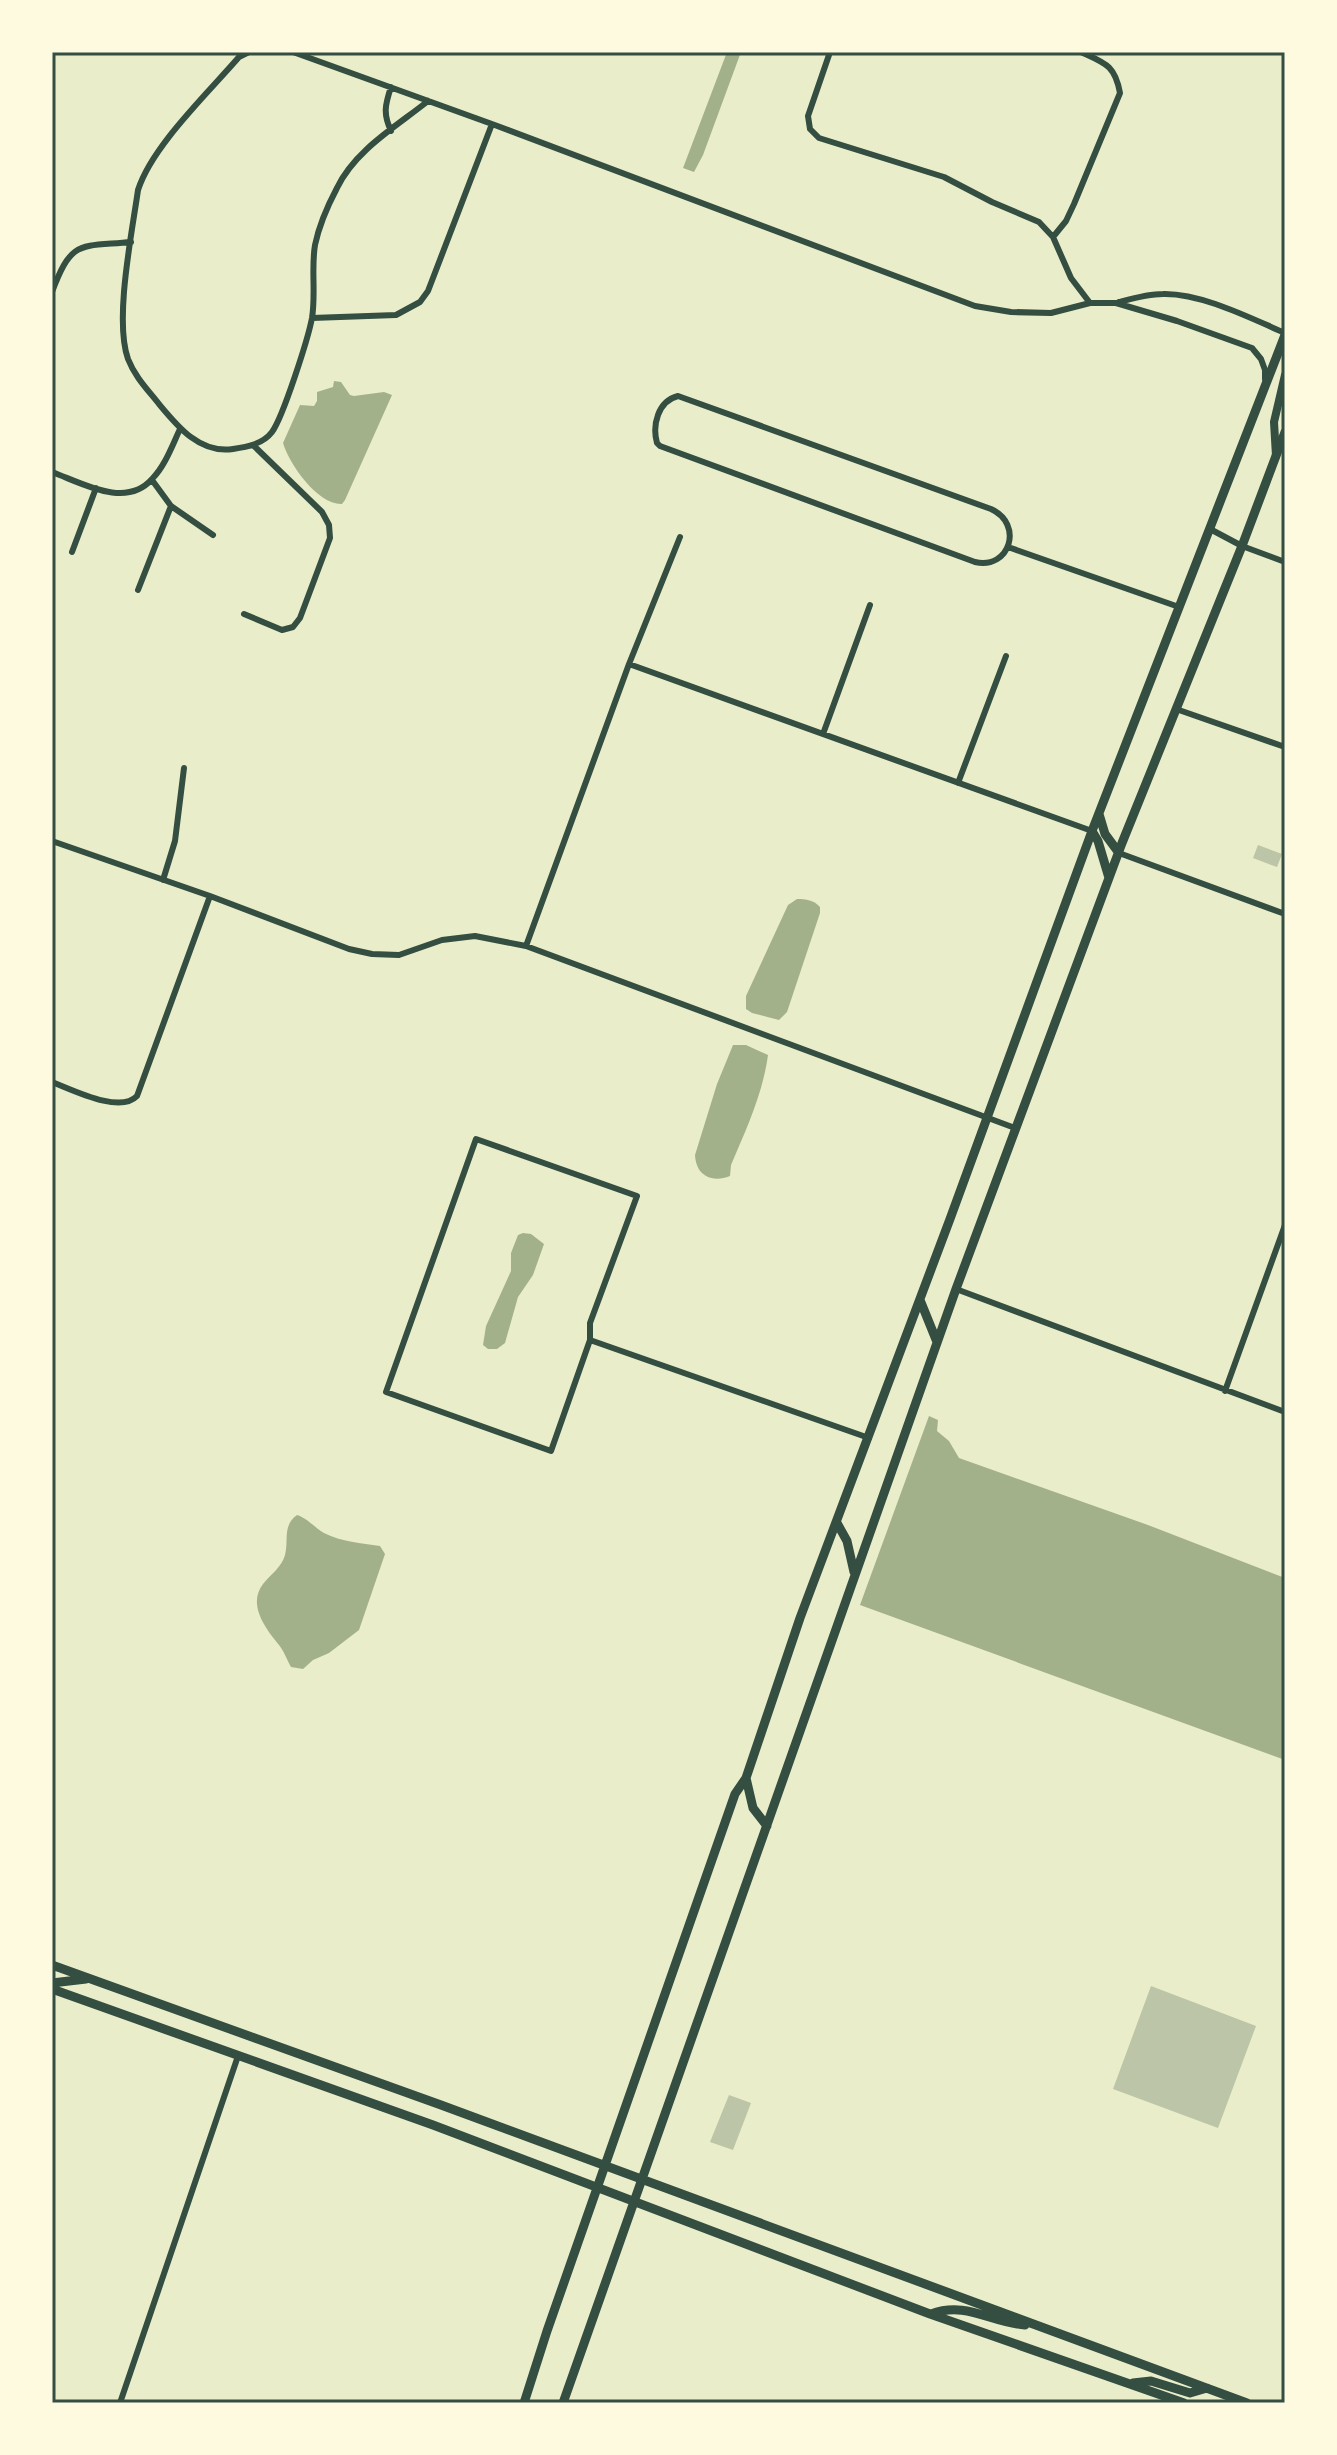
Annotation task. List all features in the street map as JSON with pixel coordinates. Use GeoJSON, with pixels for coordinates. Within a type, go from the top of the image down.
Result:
{"type":"FeatureCollection","features":[{"type":"Feature","properties":{"kind":"main road"},"geometry":{"type":"LineString","coordinates":[[524,2403],[735,1794],[746,1778],[800,1618],[1092,831],[1285,334]]}},
{"type":"Feature","properties":{"kind":"main road"},"geometry":{"type":"LineString","coordinates":[[563,2403],[956,1289],[1109,878],[1285,432]]}},
{"type":"Feature","properties":{"kind":"main road"},"geometry":{"type":"LineString","coordinates":[[1099,814],[1105,834],[1119,853]]}},
{"type":"Feature","properties":{"kind":"main road"},"geometry":{"type":"LineString","coordinates":[[1092,831],[1109,878]]}},
{"type":"Feature","properties":{"kind":"main road"},"geometry":{"type":"LineString","coordinates":[[920,1300],[937,1342]]}},
{"type":"Feature","properties":{"kind":"main road"},"geometry":{"type":"LineString","coordinates":[[837,1523],[847,1541],[855,1576]]}},
{"type":"Feature","properties":{"kind":"main road"},"geometry":{"type":"LineString","coordinates":[[746,1778],[753,1808],[767,1826]]}},
{"type":"Feature","properties":{"kind":"main road"},"geometry":{"type":"LineString","coordinates":[[52,1966],[441,2105],[1247,2403]]}},
{"type":"Feature","properties":{"kind":"main road"},"geometry":{"type":"LineString","coordinates":[[52,1986],[89,1979]]}},
{"type":"Feature","properties":{"kind":"main road"},"geometry":{"type":"LineString","coordinates":[[52,1986],[446,2129],[930,2314],[1184,2403]]}},
{"type":"Feature","properties":{"kind":"main road"},"geometry":{"type":"LineString","coordinates":[[930,2314],[947,2308],[966,2309],[1007,2323],[1036,2326]]}},
{"type":"Feature","properties":{"kind":"main road"},"geometry":{"type":"LineString","coordinates":[[1129,2384],[1151,2381],[1190,2393],[1207,2388]]}},
{"type":"Feature","properties":{"kind":"street"},"geometry":{"type":"LineString","coordinates":[[249,52],[239,57],[162,146],[142,177],[123,308],[124,342],[136,376],[180,429],[212,448],[226,450],[253,445],[273,431],[312,318],[315,245],[327,208],[351,164],[428,101]]}},
{"type":"Feature","properties":{"kind":"street"},"geometry":{"type":"LineString","coordinates":[[293,52],[975,306],[1011,312],[1051,313],[1090,303],[1116,303],[1166,293],[1198,299],[1285,334]]}},
{"type":"Feature","properties":{"kind":"street"},"geometry":{"type":"LineString","coordinates":[[830,52],[808,116],[810,129],[819,138],[944,177],[1039,222],[1053,237],[1071,278],[1090,303]]}},
{"type":"Feature","properties":{"kind":"street"},"geometry":{"type":"LineString","coordinates":[[1053,237],[1074,204],[1120,93],[1117,74],[1102,60],[1081,52]]}},
{"type":"Feature","properties":{"kind":"street"},"geometry":{"type":"LineString","coordinates":[[391,87],[384,106],[384,116],[391,131]]}},
{"type":"Feature","properties":{"kind":"street"},"geometry":{"type":"LineString","coordinates":[[312,318],[396,315],[420,302],[428,291],[492,124]]}},
{"type":"Feature","properties":{"kind":"street"},"geometry":{"type":"LineString","coordinates":[[52,292],[62,265],[72,252],[86,247],[131,242]]}},
{"type":"Feature","properties":{"kind":"street"},"geometry":{"type":"LineString","coordinates":[[1116,303],[1252,348],[1265,370],[1265,387]]}},
{"type":"Feature","properties":{"kind":"street"},"geometry":{"type":"LineString","coordinates":[[1276,457],[1274,422],[1285,375]]}},
{"type":"Feature","properties":{"kind":"street"},"geometry":{"type":"LineString","coordinates":[[683,397],[991,509],[1004,516],[1008,524],[1011,531],[1008,547],[989,563],[975,562],[660,446],[655,427],[662,405],[668,398],[683,397]]}},
{"type":"Feature","properties":{"kind":"street"},"geometry":{"type":"LineString","coordinates":[[52,472],[96,488],[130,493],[152,480],[180,429]]}},
{"type":"Feature","properties":{"kind":"street"},"geometry":{"type":"LineString","coordinates":[[244,614],[282,630],[293,627],[300,618],[330,538],[329,525],[322,512],[253,445]]}},
{"type":"Feature","properties":{"kind":"street"},"geometry":{"type":"LineString","coordinates":[[152,480],[171,506],[213,535]]}},
{"type":"Feature","properties":{"kind":"street"},"geometry":{"type":"LineString","coordinates":[[72,552],[96,488]]}},
{"type":"Feature","properties":{"kind":"street"},"geometry":{"type":"LineString","coordinates":[[138,590],[171,506]]}},
{"type":"Feature","properties":{"kind":"street"},"geometry":{"type":"LineString","coordinates":[[1210,529],[1242,546],[1285,562]]}},
{"type":"Feature","properties":{"kind":"street"},"geometry":{"type":"LineString","coordinates":[[526,946],[629,664],[680,537]]}},
{"type":"Feature","properties":{"kind":"street"},"geometry":{"type":"LineString","coordinates":[[1008,547],[1179,607]]}},
{"type":"Feature","properties":{"kind":"street"},"geometry":{"type":"LineString","coordinates":[[823,734],[870,605]]}},
{"type":"Feature","properties":{"kind":"street"},"geometry":{"type":"LineString","coordinates":[[958,783],[1006,656]]}},
{"type":"Feature","properties":{"kind":"street"},"geometry":{"type":"LineString","coordinates":[[629,664],[1092,831]]}},
{"type":"Feature","properties":{"kind":"street"},"geometry":{"type":"LineString","coordinates":[[1176,709],[1285,747]]}},
{"type":"Feature","properties":{"kind":"street"},"geometry":{"type":"LineString","coordinates":[[163,880],[175,841],[184,768]]}},
{"type":"Feature","properties":{"kind":"street"},"geometry":{"type":"LineString","coordinates":[[52,841],[349,949],[399,955],[442,940],[475,936],[526,946],[1015,1128]]}},
{"type":"Feature","properties":{"kind":"street"},"geometry":{"type":"LineString","coordinates":[[1119,853],[1285,914]]}},
{"type":"Feature","properties":{"kind":"street"},"geometry":{"type":"LineString","coordinates":[[52,1082],[110,1102],[123,1104],[137,1096],[210,896]]}},
{"type":"Feature","properties":{"kind":"street"},"geometry":{"type":"LineString","coordinates":[[476,1139],[637,1196],[590,1323],[590,1340],[551,1451],[386,1392],[476,1139]]}},
{"type":"Feature","properties":{"kind":"street"},"geometry":{"type":"LineString","coordinates":[[1225,1391],[1285,1225]]}},
{"type":"Feature","properties":{"kind":"street"},"geometry":{"type":"LineString","coordinates":[[956,1289],[1285,1412]]}},
{"type":"Feature","properties":{"kind":"street"},"geometry":{"type":"LineString","coordinates":[[590,1340],[869,1438]]}},
{"type":"Feature","properties":{"kind":"street"},"geometry":{"type":"LineString","coordinates":[[120,2403],[238,2056]]}},
{"type":"Feature","properties":{"kind":"shaded area"},"geometry":{"type":"Polygon","coordinates":[[[727,52],[741,52],[694,172],[683,168],[727,52]]]}},
{"type":"Feature","properties":{"kind":"shaded area"},"geometry":{"type":"Polygon","coordinates":[[[334,381],[341,382],[354,396],[384,392],[392,395],[342,504],[333,503],[314,491],[291,462],[283,443],[300,405],[314,406],[317,392],[333,387],[334,381]]]}},
{"type":"Feature","properties":{"kind":"shaded area"},"geometry":{"type":"Polygon","coordinates":[[[797,899],[815,903],[820,907],[820,913],[787,1012],[779,1020],[752,1013],[746,1009],[746,996],[788,905],[797,899]]]}},
{"type":"Feature","properties":{"kind":"shaded area"},"geometry":{"type":"Polygon","coordinates":[[[733,1045],[746,1045],[768,1055],[758,1097],[731,1165],[730,1176],[717,1179],[702,1173],[695,1155],[733,1045]]]}},
{"type":"Feature","properties":{"kind":"shaded area"},"geometry":{"type":"Polygon","coordinates":[[[531,1234],[544,1244],[533,1275],[518,1297],[505,1343],[497,1349],[488,1349],[483,1345],[486,1326],[511,1271],[511,1253],[518,1235],[531,1234]]]}},
{"type":"Feature","properties":{"kind":"shaded area"},"geometry":{"type":"Polygon","coordinates":[[[929,1416],[938,1420],[937,1431],[949,1441],[959,1458],[1148,1525],[1285,1578],[1285,1760],[860,1605],[929,1416]]]}},
{"type":"Feature","properties":{"kind":"shaded area"},"geometry":{"type":"Polygon","coordinates":[[[297,1515],[324,1533],[352,1542],[380,1546],[385,1554],[359,1630],[303,1669],[291,1667],[264,1624],[257,1600],[263,1584],[283,1559],[289,1524],[297,1515]]]}},
{"type":"Feature","properties":{"kind":"building"},"geometry":{"type":"Polygon","coordinates":[[[1258,845],[1282,854],[1277,867],[1253,858],[1258,845]]]}},
{"type":"Feature","properties":{"kind":"building"},"geometry":{"type":"Polygon","coordinates":[[[1151,1986],[1256,2026],[1218,2128],[1113,2089],[1151,1986]]]}},
{"type":"Feature","properties":{"kind":"building"},"geometry":{"type":"Polygon","coordinates":[[[729,2095],[751,2103],[733,2150],[710,2142],[729,2095]]]}}]}
